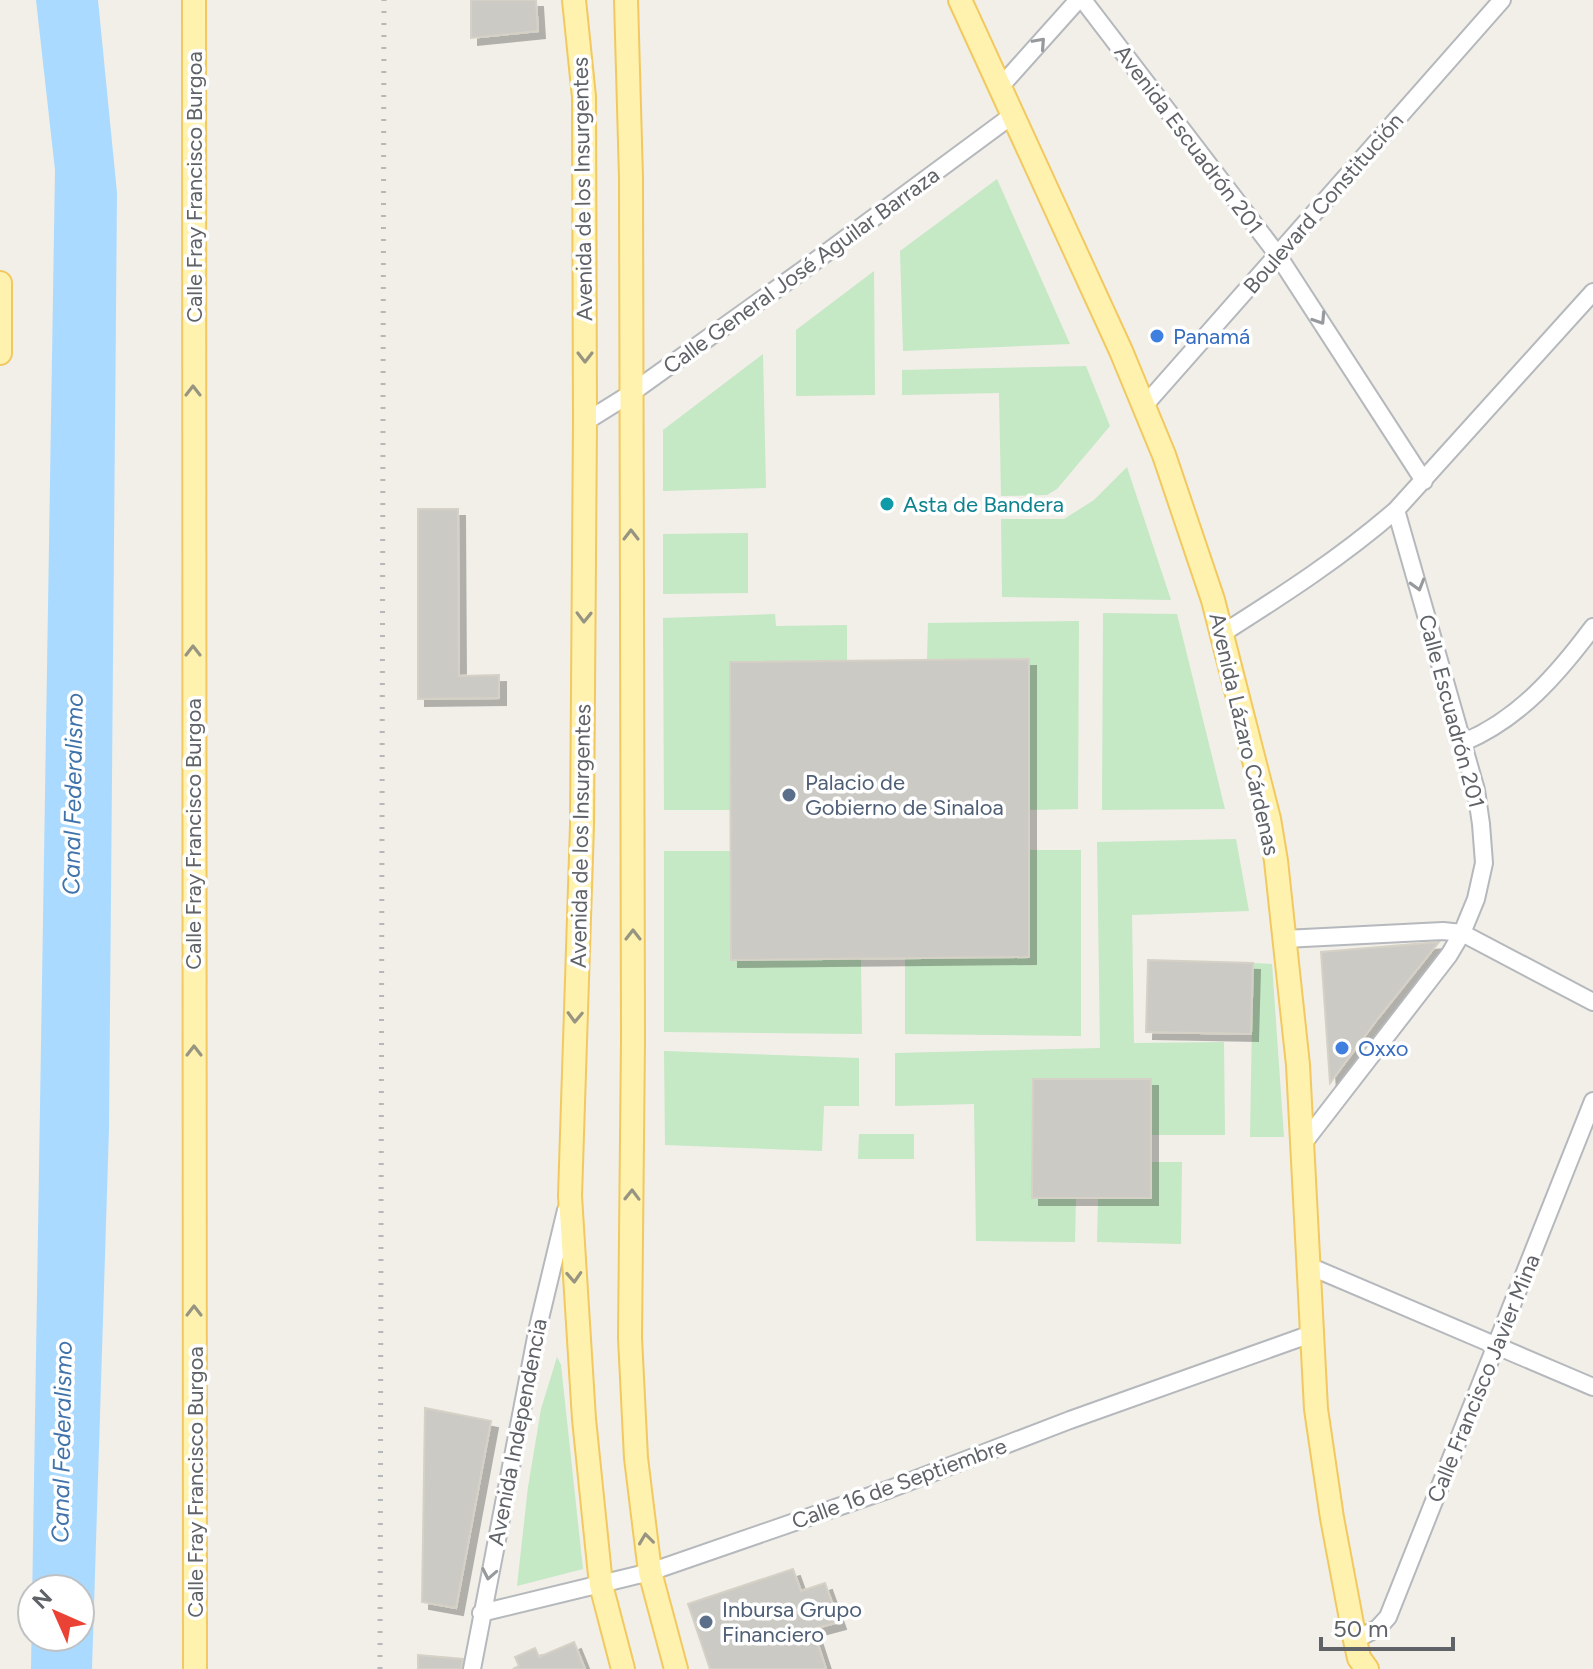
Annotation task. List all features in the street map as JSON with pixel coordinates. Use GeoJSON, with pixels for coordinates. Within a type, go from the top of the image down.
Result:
{"type":"FeatureCollection","features":[{"type":"Feature","properties":{"kind":"main road","name":"Calle Fray Francisco Burgoa"},"geometry":{"type":"LineString","coordinates":[[194,0],[195,1669]]}},
{"type":"Feature","properties":{"kind":"main road","name":"Avenida de los Insurgentes"},"geometry":{"type":"LineString","coordinates":[[574,0],[584,97],[585,422],[582,825],[570,1196],[584,1419],[601,1585],[623,1669]]}},
{"type":"Feature","properties":{"kind":"main road","name":"Avenida de los Insurgentes"},"geometry":{"type":"LineString","coordinates":[[626,0],[631,178],[633,994],[630,1327],[636,1458],[650,1572],[676,1669]]}},
{"type":"Feature","properties":{"kind":"main road","name":"Avenida Lázaro Cárdenas"},"geometry":{"type":"LineString","coordinates":[[960,0],[1144,406],[1186,518],[1223,633],[1269,819],[1298,1065],[1311,1334],[1321,1457],[1361,1661]]}},
{"type":"Feature","properties":{"kind":"main road"},"geometry":{"type":"LineString","coordinates":[[0,283],[0,353]]}},
{"type":"Feature","properties":{"kind":"street"},"geometry":{"type":"LineString","coordinates":[[1001,86],[1081,0]]}},
{"type":"Feature","properties":{"kind":"street","name":"Avenida Escuadrón 201"},"geometry":{"type":"LineString","coordinates":[[1081,0],[1277,254],[1424,481]]}},
{"type":"Feature","properties":{"kind":"street","name":"Boulevard Constitución"},"geometry":{"type":"LineString","coordinates":[[1144,406],[1502,0]]}},
{"type":"Feature","properties":{"kind":"street","name":"Calle General José Aguilar Barraza"},"geometry":{"type":"LineString","coordinates":[[585,422],[630,394],[888,209],[1014,114]]}},
{"type":"Feature","properties":{"kind":"street"},"geometry":{"type":"LineString","coordinates":[[1223,633],[1343,554],[1396,510],[1593,292]]}},
{"type":"Feature","properties":{"kind":"street","name":"Calle Escuadrón 201"},"geometry":{"type":"LineString","coordinates":[[1302,1145],[1449,955],[1476,899],[1484,863],[1480,813],[1464,742],[1396,510]]}},
{"type":"Feature","properties":{"kind":"street"},"geometry":{"type":"LineString","coordinates":[[1464,742],[1487,732],[1525,704],[1547,684],[1593,627]]}},
{"type":"Feature","properties":{"kind":"street"},"geometry":{"type":"LineString","coordinates":[[1284,939],[1443,931],[1462,933],[1593,1002]]}},
{"type":"Feature","properties":{"kind":"street","name":"Calle Francisco Javier Mina"},"geometry":{"type":"LineString","coordinates":[[1361,1661],[1378,1628],[1388,1617],[1593,1101]]}},
{"type":"Feature","properties":{"kind":"street","name":"Avenida Independencia"},"geometry":{"type":"LineString","coordinates":[[472,1669],[538,1327],[570,1196]]}},
{"type":"Feature","properties":{"kind":"street"},"geometry":{"type":"LineString","coordinates":[[1309,1266],[1593,1387]]}},
{"type":"Feature","properties":{"kind":"street","name":"Calle 16 de Septiembre"},"geometry":{"type":"LineString","coordinates":[[481,1613],[650,1572],[890,1489],[1070,1420],[1311,1334]]}},
{"type":"Feature","properties":{"kind":"green space"},"geometry":{"type":"Polygon","coordinates":[[[997,179],[1070,344],[903,351],[900,251],[997,179]]]}},
{"type":"Feature","properties":{"kind":"green space"},"geometry":{"type":"Polygon","coordinates":[[[874,271],[875,395],[796,396],[796,330],[874,271]]]}},
{"type":"Feature","properties":{"kind":"green space"},"geometry":{"type":"Polygon","coordinates":[[[763,354],[766,488],[663,491],[663,430],[763,354]]]}},
{"type":"Feature","properties":{"kind":"green space"},"geometry":{"type":"Polygon","coordinates":[[[1086,366],[1110,426],[1057,489],[1047,495],[1001,496],[999,393],[902,395],[902,370],[1086,366]]]}},
{"type":"Feature","properties":{"kind":"green space"},"geometry":{"type":"Polygon","coordinates":[[[1127,467],[1171,600],[1002,597],[1001,519],[1064,519],[1094,500],[1127,467]]]}},
{"type":"Feature","properties":{"kind":"green space"},"geometry":{"type":"Polygon","coordinates":[[[748,533],[748,593],[663,594],[663,534],[748,533]]]}},
{"type":"Feature","properties":{"kind":"green space"},"geometry":{"type":"Polygon","coordinates":[[[1103,613],[1177,614],[1225,809],[1102,810],[1103,613]]]}},
{"type":"Feature","properties":{"kind":"green space"},"geometry":{"type":"Polygon","coordinates":[[[775,614],[776,626],[847,625],[847,661],[730,662],[730,810],[664,810],[663,618],[775,614]]]}},
{"type":"Feature","properties":{"kind":"green space"},"geometry":{"type":"Polygon","coordinates":[[[1079,621],[1078,809],[1029,810],[1028,659],[927,660],[928,623],[1079,621]]]}},
{"type":"Feature","properties":{"kind":"green space"},"geometry":{"type":"Polygon","coordinates":[[[1236,839],[1249,911],[1132,915],[1134,1043],[1224,1042],[1225,1135],[1151,1135],[1151,1079],[1033,1079],[1032,1198],[1076,1198],[1075,1242],[976,1241],[974,1104],[895,1106],[895,1053],[1100,1048],[1097,842],[1236,839]]]}},
{"type":"Feature","properties":{"kind":"green space"},"geometry":{"type":"Polygon","coordinates":[[[1029,850],[1081,850],[1081,1036],[905,1034],[905,959],[1029,957],[1029,850]]]}},
{"type":"Feature","properties":{"kind":"green space"},"geometry":{"type":"Polygon","coordinates":[[[664,851],[730,851],[731,960],[861,959],[862,1034],[664,1032],[664,851]]]}},
{"type":"Feature","properties":{"kind":"green space"},"geometry":{"type":"Polygon","coordinates":[[[1253,963],[1272,964],[1284,1137],[1250,1137],[1253,963]]]}},
{"type":"Feature","properties":{"kind":"green space"},"geometry":{"type":"Polygon","coordinates":[[[664,1051],[859,1058],[859,1106],[824,1106],[822,1151],[665,1145],[664,1051]]]}},
{"type":"Feature","properties":{"kind":"green space"},"geometry":{"type":"Polygon","coordinates":[[[859,1134],[914,1134],[914,1159],[858,1159],[859,1134]]]}},
{"type":"Feature","properties":{"kind":"green space"},"geometry":{"type":"Polygon","coordinates":[[[1151,1162],[1182,1162],[1181,1244],[1097,1242],[1098,1199],[1150,1198],[1151,1162]]]}},
{"type":"Feature","properties":{"kind":"green space"},"geometry":{"type":"Polygon","coordinates":[[[557,1357],[561,1365],[583,1569],[517,1586],[528,1487],[541,1409],[557,1357]]]}},
{"type":"Feature","properties":{"kind":"water","name":"Canal Federalismo"},"geometry":{"type":"Polygon","coordinates":[[[36,0],[98,0],[117,193],[109,1128],[95,1573],[32,1573],[55,170],[36,0]]]}},
{"type":"Feature","properties":{"kind":"water"},"geometry":{"type":"Polygon","coordinates":[[[31,1653],[93,1653],[92,1669],[31,1669],[31,1653]]]}},
{"type":"Feature","properties":{"kind":"building"},"geometry":{"type":"Polygon","coordinates":[[[471,0],[536,0],[538,31],[471,38],[471,0]]]}},
{"type":"Feature","properties":{"kind":"building"},"geometry":{"type":"Polygon","coordinates":[[[418,509],[458,509],[459,676],[499,675],[499,698],[418,699],[418,509]]]}},
{"type":"Feature","properties":{"kind":"building","name":"Palacio de Gobierno de Sinaloa"},"geometry":{"type":"Polygon","coordinates":[[[1029,659],[1029,957],[731,960],[730,662],[1029,659]]]}},
{"type":"Feature","properties":{"kind":"building"},"geometry":{"type":"Polygon","coordinates":[[[1439,942],[1376,1021],[1330,1083],[1321,952],[1439,942]]]}},
{"type":"Feature","properties":{"kind":"building"},"geometry":{"type":"Polygon","coordinates":[[[1148,960],[1253,963],[1251,1034],[1146,1032],[1148,960]]]}},
{"type":"Feature","properties":{"kind":"building"},"geometry":{"type":"Polygon","coordinates":[[[1033,1079],[1151,1079],[1151,1198],[1032,1198],[1033,1079]]]}},
{"type":"Feature","properties":{"kind":"building"},"geometry":{"type":"Polygon","coordinates":[[[425,1408],[491,1421],[456,1608],[422,1602],[425,1408]]]}},
{"type":"Feature","properties":{"kind":"building"},"geometry":{"type":"Polygon","coordinates":[[[793,1569],[801,1591],[825,1583],[839,1622],[813,1629],[826,1669],[710,1669],[688,1604],[793,1569]]]}},
{"type":"Feature","properties":{"kind":"building"},"geometry":{"type":"Polygon","coordinates":[[[574,1642],[585,1669],[513,1669],[519,1666],[515,1657],[535,1648],[539,1657],[574,1642]]]}},
{"type":"Feature","properties":{"kind":"building"},"geometry":{"type":"Polygon","coordinates":[[[418,1655],[463,1659],[461,1669],[418,1669],[418,1655]]]}},
{"type":"Feature","properties":{"kind":"railway"},"geometry":{"type":"LineString","coordinates":[[380,1669],[384,0]]}},
{"type":"Feature","properties":{"kind":"place","name":"Panamá"},"geometry":{"type":"Point","coordinates":[1157,336]}},
{"type":"Feature","properties":{"kind":"place","name":"Asta de Bandera"},"geometry":{"type":"Point","coordinates":[887,504]}},
{"type":"Feature","properties":{"kind":"place","name":"Palacio de Gobierno de Sinaloa"},"geometry":{"type":"Point","coordinates":[789,795]}},
{"type":"Feature","properties":{"kind":"place","name":"Oxxo"},"geometry":{"type":"Point","coordinates":[1342,1048]}},
{"type":"Feature","properties":{"kind":"place","name":"Inbursa Grupo Financiero"},"geometry":{"type":"Point","coordinates":[706,1622]}}]}
